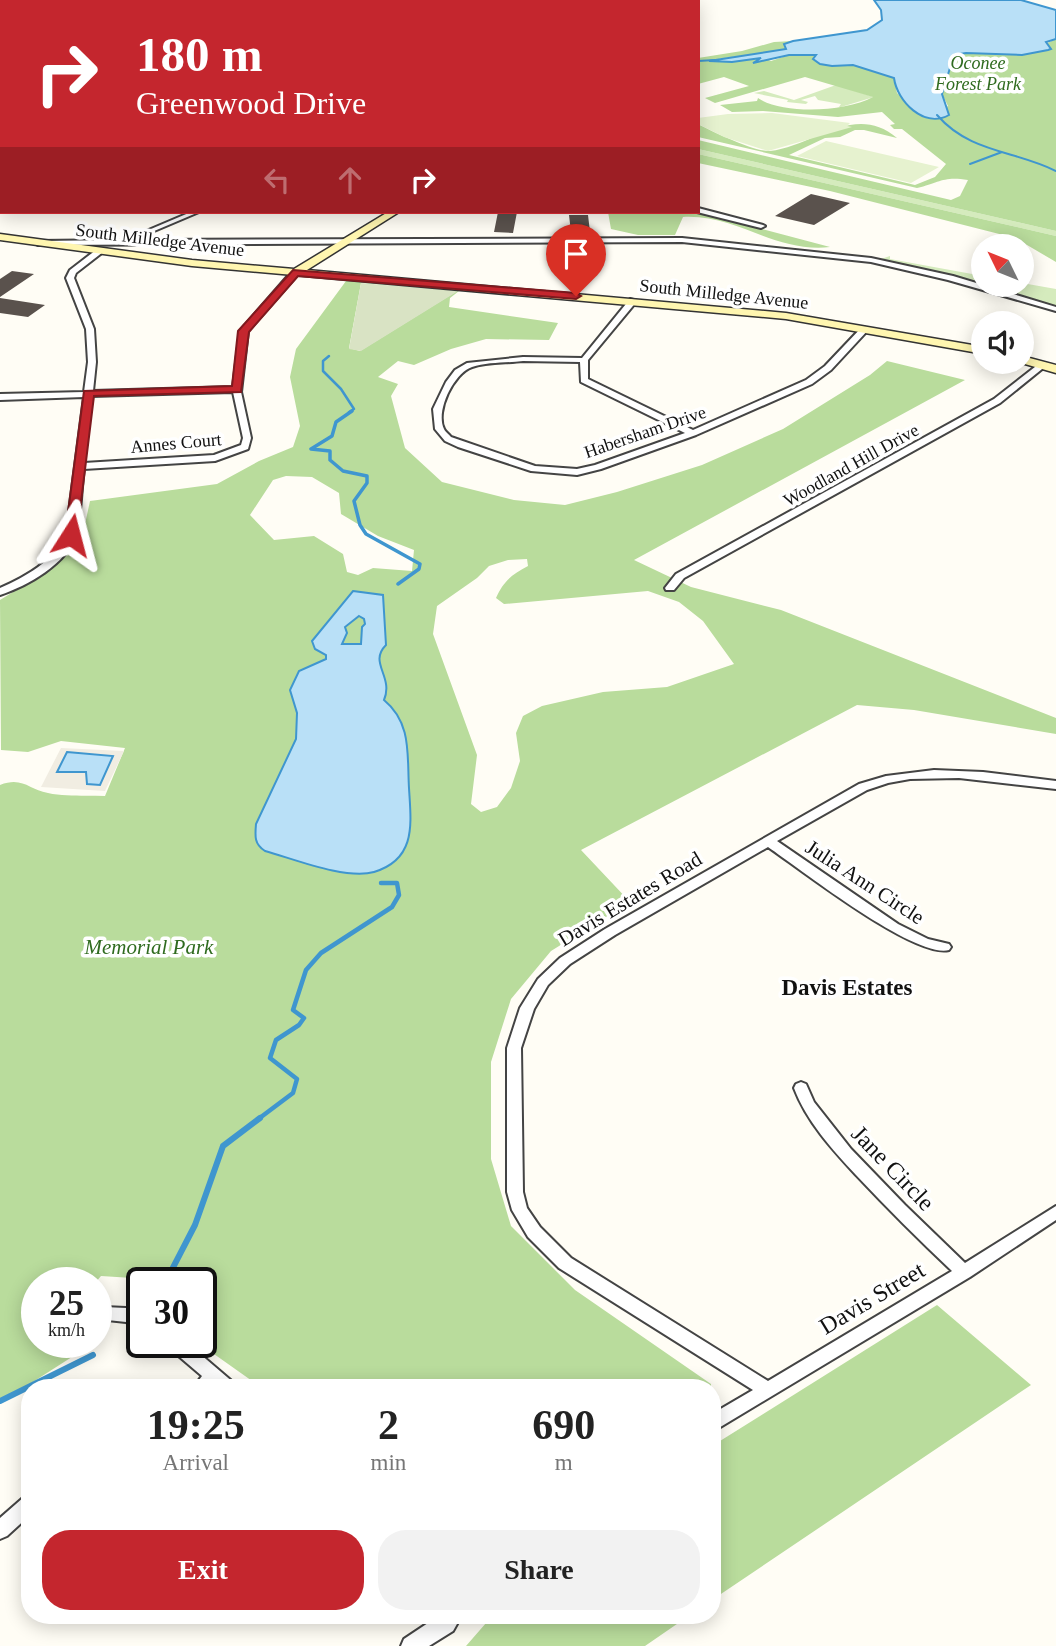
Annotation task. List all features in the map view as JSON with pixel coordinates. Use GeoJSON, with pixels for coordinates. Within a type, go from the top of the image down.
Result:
{"type":"FeatureCollection","features":[{"type":"Feature","properties":{"kind":"main road"},"geometry":{"type":"LineString","coordinates":[[296,272],[391,214]]}},
{"type":"Feature","properties":{"kind":"main road","name":"South Milledge Avenue"},"geometry":{"type":"LineString","coordinates":[[0,237],[99,252],[296,272],[786,316],[971,349]]}},
{"type":"Feature","properties":{"kind":"main road"},"geometry":{"type":"LineString","coordinates":[[1034,363],[1056,369]]}},
{"type":"Feature","properties":{"kind":"street"},"geometry":{"type":"LineString","coordinates":[[700,211],[761,226]]}},
{"type":"Feature","properties":{"kind":"street"},"geometry":{"type":"LineString","coordinates":[[123,243],[191,214]]}},
{"type":"Feature","properties":{"kind":"street"},"geometry":{"type":"LineString","coordinates":[[38,243],[621,239],[707,242],[871,260],[950,278],[1056,309]]}},
{"type":"Feature","properties":{"kind":"street"},"geometry":{"type":"LineString","coordinates":[[0,592],[41,570],[65,549],[71,535],[88,393],[91,337],[70,278],[73,272],[99,252]]}},
{"type":"Feature","properties":{"kind":"street","name":"Annes Court"},"geometry":{"type":"LineString","coordinates":[[80,467],[215,457],[238,452],[245,447],[247,438],[237,389],[244,331],[296,272]]}},
{"type":"Feature","properties":{"kind":"street"},"geometry":{"type":"LineString","coordinates":[[633,301],[584,360],[584,380],[693,433]]}},
{"type":"Feature","properties":{"kind":"street","name":"Habersham Drive"},"geometry":{"type":"LineString","coordinates":[[584,360],[523,359],[470,365],[458,372],[450,382],[437,409],[439,429],[449,439],[471,449],[534,468],[561,472],[598,467],[693,433],[809,382],[828,368],[865,329]]}},
{"type":"Feature","properties":{"kind":"street","name":"Woodland Hill Drive"},"geometry":{"type":"LineString","coordinates":[[670,588],[680,576],[997,401],[1043,365]]}},
{"type":"Feature","properties":{"kind":"street"},"geometry":{"type":"LineString","coordinates":[[0,397],[237,389]]}},
{"type":"Feature","properties":{"kind":"street","name":"Davis Estates Road"},"geometry":{"type":"LineString","coordinates":[[768,1390],[565,1263],[534,1232],[520,1210],[515,1192],[512,1065],[517,1032],[527,1007],[543,982],[565,961],[863,787],[893,778],[942,773],[1056,785]]}},
{"type":"Feature","properties":{"kind":"street","name":"Julia Ann Circle"},"geometry":{"type":"LineString","coordinates":[[768,841],[894,928],[925,943],[944,947]]}},
{"type":"Feature","properties":{"kind":"street","name":"Jane Circle"},"geometry":{"type":"LineString","coordinates":[[801,1088],[807,1108],[826,1130],[964,1272]]}},
{"type":"Feature","properties":{"kind":"street","name":"Davis Street"},"geometry":{"type":"LineString","coordinates":[[721,1419],[964,1272],[1056,1212]]}},
{"type":"Feature","properties":{"kind":"street"},"geometry":{"type":"LineString","coordinates":[[187,1358],[205,1379]]}},
{"type":"Feature","properties":{"kind":"street"},"geometry":{"type":"LineString","coordinates":[[0,1530],[21,1511]]}},
{"type":"Feature","properties":{"kind":"street"},"geometry":{"type":"LineString","coordinates":[[411,1646],[443,1624]]}},
{"type":"Feature","properties":{"kind":"green space","name":"Oconee Forest Park"},"geometry":{"type":"Polygon","coordinates":[[[1056,39],[1056,231],[700,149],[700,140],[951,200],[960,196],[968,180],[947,179],[917,188],[700,137],[700,125],[745,145],[770,151],[786,148],[834,129],[866,124],[881,128],[897,138],[855,130],[840,137],[825,138],[789,155],[915,185],[935,177],[946,164],[902,129],[894,129],[890,125],[895,124],[882,112],[838,117],[763,111],[732,112],[720,105],[757,101],[758,98],[781,107],[813,110],[846,106],[873,97],[805,77],[715,103],[705,98],[749,86],[724,77],[700,83],[700,58],[742,51],[774,42],[793,41],[784,44],[787,49],[712,60],[732,62],[763,58],[771,61],[789,55],[817,55],[832,66],[853,65],[894,78],[897,93],[927,118],[948,106],[942,94],[954,55],[1022,55],[1056,39]]]}},
{"type":"Feature","properties":{"kind":"green space"},"geometry":{"type":"Polygon","coordinates":[[[836,85],[874,97],[839,107],[841,104],[818,100],[815,96],[801,100],[808,102],[806,104],[754,93],[764,91],[794,100],[836,85]]]}},
{"type":"Feature","properties":{"kind":"green space"},"geometry":{"type":"Polygon","coordinates":[[[772,113],[850,123],[847,126],[852,127],[768,151],[724,137],[700,125],[700,118],[772,113]]]}},
{"type":"Feature","properties":{"kind":"green space"},"geometry":{"type":"Polygon","coordinates":[[[826,141],[939,167],[911,183],[797,156],[826,141]]]}},
{"type":"Feature","properties":{"kind":"green space"},"geometry":{"type":"Polygon","coordinates":[[[700,149],[1056,231],[1056,236],[700,154],[700,149]]]}},
{"type":"Feature","properties":{"kind":"green space"},"geometry":{"type":"Polygon","coordinates":[[[700,154],[1056,236],[1056,262],[1034,249],[1034,234],[999,234],[830,191],[700,163],[700,154]]]}},
{"type":"Feature","properties":{"kind":"green space"},"geometry":{"type":"Polygon","coordinates":[[[700,213],[830,247],[791,244],[721,221],[702,218],[683,217],[675,235],[638,235],[611,229],[608,214],[700,213]]]}},
{"type":"Feature","properties":{"kind":"green space"},"geometry":{"type":"Polygon","coordinates":[[[890,256],[890,259],[971,274],[971,283],[881,259],[890,256]]]}},
{"type":"Feature","properties":{"kind":"green space","name":"Memorial Park"},"geometry":{"type":"Polygon","coordinates":[[[346,281],[459,291],[450,298],[449,307],[558,323],[549,340],[486,339],[451,349],[414,365],[398,361],[378,377],[398,384],[391,396],[405,448],[442,482],[514,500],[565,505],[702,465],[783,429],[870,375],[887,361],[965,380],[634,560],[691,587],[781,610],[1056,718],[1056,734],[914,710],[857,705],[581,850],[630,902],[551,951],[511,999],[491,1062],[491,1159],[511,1226],[575,1290],[704,1379],[249,1379],[217,1356],[217,1267],[126,1267],[126,1278],[112,1277],[112,1267],[21,1267],[21,1358],[70,1358],[38,1379],[21,1379],[21,1390],[0,1403],[0,785],[15,782],[55,794],[105,796],[125,748],[61,741],[28,752],[1,750],[0,600],[52,568],[82,538],[90,501],[217,484],[259,461],[293,447],[300,426],[290,377],[296,349],[346,281]],[[361,283],[349,348],[360,351],[457,291],[361,283]],[[286,476],[273,480],[250,515],[274,540],[314,536],[343,554],[347,572],[358,575],[373,568],[412,571],[414,550],[378,536],[341,514],[339,493],[312,477],[286,476]],[[527,559],[508,560],[489,566],[477,578],[437,606],[433,634],[477,755],[471,804],[481,812],[497,807],[511,788],[520,761],[516,733],[523,716],[542,706],[603,692],[667,687],[734,664],[703,621],[679,602],[648,591],[504,604],[496,598],[513,575],[528,566],[527,559]]]}},
{"type":"Feature","properties":{"kind":"green space"},"geometry":{"type":"Polygon","coordinates":[[[361,283],[458,291],[361,351],[349,349],[361,283]]]}},
{"type":"Feature","properties":{"kind":"green space"},"geometry":{"type":"Polygon","coordinates":[[[1034,285],[1056,289],[1056,306],[1026,298],[1034,298],[1034,285]]]}},
{"type":"Feature","properties":{"kind":"green space"},"geometry":{"type":"Polygon","coordinates":[[[937,1305],[1031,1385],[721,1594],[721,1440],[937,1305]]]}},
{"type":"Feature","properties":{"kind":"green space"},"geometry":{"type":"Polygon","coordinates":[[[485,1624],[677,1624],[645,1646],[466,1646],[485,1624]]]}},
{"type":"Feature","properties":{"kind":"shaded area"},"geometry":{"type":"Polygon","coordinates":[[[61,748],[124,751],[105,791],[41,787],[61,748]],[[70,754],[58,772],[87,772],[86,783],[113,756],[70,754]]]}},
{"type":"Feature","properties":{"kind":"water"},"geometry":{"type":"Polygon","coordinates":[[[874,0],[1021,0],[1056,10],[1056,39],[1046,42],[1051,49],[1022,55],[954,55],[942,94],[949,115],[940,118],[921,116],[906,104],[894,78],[853,65],[820,64],[813,59],[816,55],[789,55],[753,63],[761,58],[732,62],[709,61],[786,49],[784,44],[793,41],[867,30],[882,20],[881,10],[874,0]]]}},
{"type":"Feature","properties":{"kind":"water"},"geometry":{"type":"Polygon","coordinates":[[[353,591],[383,595],[386,645],[379,658],[386,684],[384,700],[393,709],[404,729],[410,827],[404,849],[398,858],[374,872],[349,873],[320,867],[265,851],[256,839],[256,824],[296,739],[297,713],[290,690],[299,671],[326,659],[326,655],[315,649],[312,641],[353,591]],[[359,616],[345,627],[347,633],[342,644],[361,644],[364,619],[359,616]]]}},
{"type":"Feature","properties":{"kind":"water"},"geometry":{"type":"Polygon","coordinates":[[[67,752],[113,756],[100,785],[87,784],[86,772],[57,772],[67,752]]]}},
{"type":"Feature","properties":{"kind":"building"},"geometry":{"type":"Polygon","coordinates":[[[811,194],[850,203],[814,225],[775,216],[811,194]]]}},
{"type":"Feature","properties":{"kind":"building"},"geometry":{"type":"Polygon","coordinates":[[[498,214],[517,214],[513,233],[494,232],[498,214]]]}},
{"type":"Feature","properties":{"kind":"building"},"geometry":{"type":"Polygon","coordinates":[[[569,215],[588,215],[590,232],[571,232],[569,215]]]}},
{"type":"Feature","properties":{"kind":"building"},"geometry":{"type":"Polygon","coordinates":[[[12,271],[34,274],[0,297],[0,279],[12,271]]]}},
{"type":"Feature","properties":{"kind":"building"},"geometry":{"type":"Polygon","coordinates":[[[0,298],[45,305],[28,317],[0,313],[0,298]]]}},
{"type":"Feature","properties":{"kind":"waterway"},"geometry":{"type":"LineString","coordinates":[[700,61],[715,60]]}},
{"type":"Feature","properties":{"kind":"waterway"},"geometry":{"type":"LineString","coordinates":[[937,115],[964,137],[978,144],[1056,171]]}},
{"type":"Feature","properties":{"kind":"waterway"},"geometry":{"type":"LineString","coordinates":[[970,164],[1002,152]]}},
{"type":"Feature","properties":{"kind":"waterway"},"geometry":{"type":"LineString","coordinates":[[329,356],[323,361],[323,371],[341,389],[354,409],[349,412]]}},
{"type":"Feature","properties":{"kind":"waterway"},"geometry":{"type":"LineString","coordinates":[[352,411],[336,422],[332,436],[311,449],[330,451],[330,460],[343,471],[367,476],[367,483],[354,501],[360,525],[366,534],[420,564],[419,569],[398,584]]}},
{"type":"Feature","properties":{"kind":"waterway"},"geometry":{"type":"LineString","coordinates":[[257,1120],[293,1093],[297,1079],[270,1058],[276,1040],[299,1025],[304,1018],[293,1010],[306,970],[321,953],[392,907],[399,895],[397,883],[381,883]]}},
{"type":"Feature","properties":{"kind":"waterway"},"geometry":{"type":"LineString","coordinates":[[173,1267],[195,1225],[223,1146],[260,1118]]}},
{"type":"Feature","properties":{"kind":"waterway"},"geometry":{"type":"LineString","coordinates":[[44,1379],[87,1358]]}},
{"type":"Feature","properties":{"kind":"waterway"},"geometry":{"type":"LineString","coordinates":[[0,1401],[21,1391]]}},
{"type":"Feature","properties":{"kind":"district","name":"Davis Estates"},"geometry":{"type":"Point","coordinates":[847,987]}},
{"type":"Feature","properties":{"kind":"route"},"geometry":{"type":"LineString","coordinates":[[71,535],[88,393],[237,389],[239,352],[244,331],[296,272],[576,296]]}}]}
